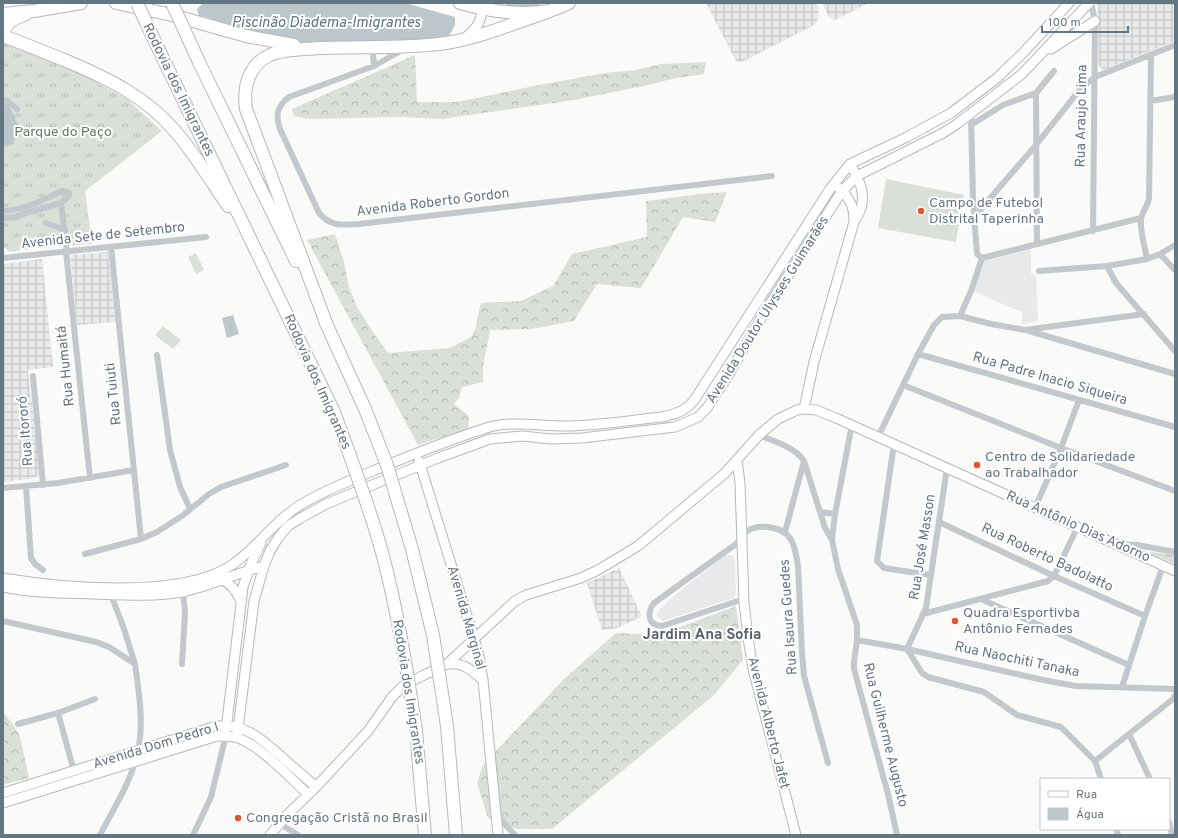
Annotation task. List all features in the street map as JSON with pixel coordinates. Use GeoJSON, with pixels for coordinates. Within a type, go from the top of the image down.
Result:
{"type":"FeatureCollection","features":[{"type":"Feature","properties":{"kind":"highway"},"geometry":{"type":"LineString","coordinates":[[3,14],[34,11],[81,3]]}},
{"type":"Feature","properties":{"kind":"highway"},"geometry":{"type":"LineString","coordinates":[[116,3],[172,14],[264,41],[321,48]]}},
{"type":"Feature","properties":{"kind":"highway","name":"Rodovia dos Imigrantes"},"geometry":{"type":"LineString","coordinates":[[137,3],[334,412],[356,473],[383,556],[401,640],[416,730],[425,835]]}},
{"type":"Feature","properties":{"kind":"highway"},"geometry":{"type":"LineString","coordinates":[[172,3],[328,328],[365,409],[387,465],[412,549],[433,635],[447,726],[456,835]]}},
{"type":"Feature","properties":{"kind":"highway"},"geometry":{"type":"LineString","coordinates":[[460,3],[512,13],[550,10]]}},
{"type":"Feature","properties":{"kind":"highway"},"geometry":{"type":"LineString","coordinates":[[328,328],[246,109],[244,98],[245,87],[248,77],[254,67],[262,60],[278,52],[321,48],[411,46],[462,40],[569,3]]}},
{"type":"Feature","properties":{"kind":"highway"},"geometry":{"type":"LineString","coordinates":[[34,11],[17,18],[8,24],[5,28],[4,37],[45,52],[108,79],[141,99],[175,132],[251,240]]}},
{"type":"Feature","properties":{"kind":"main road","name":"Avenida Doutor Ulysses Guimarães"},"geometry":{"type":"LineString","coordinates":[[3,578],[44,584],[97,587],[160,586],[182,583],[208,576],[232,565],[283,518],[306,501],[416,453],[485,428],[499,425],[522,424],[572,426],[662,417],[681,412],[689,407],[695,400],[834,183],[850,164],[907,137],[957,108],[1005,70],[1023,53],[1069,3]]}},
{"type":"Feature","properties":{"kind":"main road","name":"Avenida Doutor Ulysses Guimarães"},"geometry":{"type":"LineString","coordinates":[[238,737],[254,601],[270,550],[288,526],[326,504],[420,465],[487,440],[508,437],[560,439],[582,438],[675,428],[688,423],[703,412],[729,374],[756,327],[842,191],[857,176],[943,133],[971,114],[1022,74],[1090,3]]}},
{"type":"Feature","properties":{"kind":"main road"},"geometry":{"type":"LineString","coordinates":[[462,40],[475,29],[480,22],[481,6]]}},
{"type":"Feature","properties":{"kind":"main road"},"geometry":{"type":"LineString","coordinates":[[1040,56],[1094,21]]}},
{"type":"Feature","properties":{"kind":"main road"},"geometry":{"type":"LineString","coordinates":[[447,664],[515,601],[537,591],[581,578],[632,550],[724,474],[759,435],[778,418],[804,408],[814,362],[854,222],[861,208],[862,189],[850,164]]}},
{"type":"Feature","properties":{"kind":"main road"},"geometry":{"type":"LineString","coordinates":[[848,199],[855,197],[862,189],[872,169]]}},
{"type":"Feature","properties":{"kind":"main road"},"geometry":{"type":"LineString","coordinates":[[834,183],[842,191],[854,209],[854,222]]}},
{"type":"Feature","properties":{"kind":"main road"},"geometry":{"type":"LineString","coordinates":[[729,374],[732,358],[742,340],[739,332]]}},
{"type":"Feature","properties":{"kind":"main road","name":"Rua Antônio Dias Adorno"},"geometry":{"type":"LineString","coordinates":[[804,408],[816,410],[852,424],[1175,571]]}},
{"type":"Feature","properties":{"kind":"main road"},"geometry":{"type":"LineString","coordinates":[[487,440],[494,436],[522,433],[524,428],[522,424]]}},
{"type":"Feature","properties":{"kind":"main road"},"geometry":{"type":"LineString","coordinates":[[533,437],[532,431],[534,428],[556,430],[565,429],[572,426]]}},
{"type":"Feature","properties":{"kind":"main road","name":"Avenida Marginal"},"geometry":{"type":"LineString","coordinates":[[416,453],[478,651],[483,680],[498,835]]}},
{"type":"Feature","properties":{"kind":"main road","name":"Avenida Alberto Jafet"},"geometry":{"type":"LineString","coordinates":[[737,460],[739,472],[744,599],[748,638],[753,669],[796,835]]}},
{"type":"Feature","properties":{"kind":"main road"},"geometry":{"type":"LineString","coordinates":[[724,474],[734,481],[739,490]]}},
{"type":"Feature","properties":{"kind":"main road","name":"Avenida Doutor Ulysses Guimarães"},"geometry":{"type":"LineString","coordinates":[[226,735],[243,587],[256,551],[269,532]]}},
{"type":"Feature","properties":{"kind":"main road"},"geometry":{"type":"LineString","coordinates":[[3,587],[58,593],[147,595],[183,592],[264,566]]}},
{"type":"Feature","properties":{"kind":"main road"},"geometry":{"type":"LineString","coordinates":[[222,580],[232,585],[241,602]]}},
{"type":"Feature","properties":{"kind":"main road"},"geometry":{"type":"LineString","coordinates":[[270,835],[368,731],[392,697],[403,686],[424,674],[447,664],[456,663],[464,665],[483,680]]}},
{"type":"Feature","properties":{"kind":"main road","name":"Avenida Dom Pedro I"},"geometry":{"type":"LineString","coordinates":[[3,793],[216,726],[227,725],[239,727],[263,740],[316,787]]}},
{"type":"Feature","properties":{"kind":"main road","name":"Avenida Dom Pedro I"},"geometry":{"type":"LineString","coordinates":[[3,803],[217,736],[226,735],[238,737],[256,746],[308,794]]}},
{"type":"Feature","properties":{"kind":"street","name":"Rua Araujo Lima"},"geometry":{"type":"LineString","coordinates":[[1090,3],[1094,21],[1095,77],[1093,230]]}},
{"type":"Feature","properties":{"kind":"street"},"geometry":{"type":"LineString","coordinates":[[974,217],[1081,88],[1095,77],[1175,45]]}},
{"type":"Feature","properties":{"kind":"street","name":"Avenida Roberto Gordon"},"geometry":{"type":"LineString","coordinates":[[411,46],[374,66],[289,97],[282,102],[279,108],[278,122],[280,129],[318,213],[328,222],[335,224],[359,224],[772,176]]}},
{"type":"Feature","properties":{"kind":"street"},"geometry":{"type":"LineString","coordinates":[[369,47],[373,54],[374,66]]}},
{"type":"Feature","properties":{"kind":"street"},"geometry":{"type":"LineString","coordinates":[[1147,259],[1141,228],[1141,218],[1146,210],[1149,199],[1151,55]]}},
{"type":"Feature","properties":{"kind":"street"},"geometry":{"type":"LineString","coordinates":[[971,125],[1003,105],[1036,93],[1054,71]]}},
{"type":"Feature","properties":{"kind":"street"},"geometry":{"type":"LineString","coordinates":[[1036,93],[1036,244]]}},
{"type":"Feature","properties":{"kind":"street"},"geometry":{"type":"LineString","coordinates":[[1150,101],[1175,97]]}},
{"type":"Feature","properties":{"kind":"street"},"geometry":{"type":"LineString","coordinates":[[3,100],[6,100],[17,109]]}},
{"type":"Feature","properties":{"kind":"street"},"geometry":{"type":"LineString","coordinates":[[971,114],[974,217],[977,254],[982,258]]}},
{"type":"Feature","properties":{"kind":"street"},"geometry":{"type":"LineString","coordinates":[[3,211],[36,204],[62,191],[69,193],[69,196],[60,203],[16,217],[3,218]]}},
{"type":"Feature","properties":{"kind":"street","name":"Rua Humaitá"},"geometry":{"type":"LineString","coordinates":[[60,203],[90,478]]}},
{"type":"Feature","properties":{"kind":"street"},"geometry":{"type":"LineString","coordinates":[[982,258],[1141,218]]}},
{"type":"Feature","properties":{"kind":"street"},"geometry":{"type":"LineString","coordinates":[[46,223],[64,230]]}},
{"type":"Feature","properties":{"kind":"street","name":"Avenida Sete de Setembro"},"geometry":{"type":"LineString","coordinates":[[4,258],[206,237]]}},
{"type":"Feature","properties":{"kind":"street"},"geometry":{"type":"LineString","coordinates":[[1039,271],[1107,266],[1147,259],[1160,254],[1175,245]]}},
{"type":"Feature","properties":{"kind":"street","name":"Rua Tuiuti"},"geometry":{"type":"LineString","coordinates":[[111,247],[141,539]]}},
{"type":"Feature","properties":{"kind":"street"},"geometry":{"type":"LineString","coordinates":[[1160,254],[1175,270]]}},
{"type":"Feature","properties":{"kind":"street"},"geometry":{"type":"LineString","coordinates":[[960,316],[971,291],[982,258]]}},
{"type":"Feature","properties":{"kind":"street"},"geometry":{"type":"LineString","coordinates":[[1107,266],[1112,278],[1175,351]]}},
{"type":"Feature","properties":{"kind":"street"},"geometry":{"type":"LineString","coordinates":[[1025,330],[1144,314]]}},
{"type":"Feature","properties":{"kind":"street"},"geometry":{"type":"LineString","coordinates":[[878,437],[918,354],[938,320],[948,316],[960,316],[991,324],[1025,330],[1175,374]]}},
{"type":"Feature","properties":{"kind":"street"},"geometry":{"type":"LineString","coordinates":[[157,354],[170,450],[180,487],[190,509]]}},
{"type":"Feature","properties":{"kind":"street","name":"Rua Padre Inacio Siqueira"},"geometry":{"type":"LineString","coordinates":[[918,354],[1175,427]]}},
{"type":"Feature","properties":{"kind":"street","name":"Rua Itororó"},"geometry":{"type":"LineString","coordinates":[[33,376],[43,484]]}},
{"type":"Feature","properties":{"kind":"street"},"geometry":{"type":"LineString","coordinates":[[903,385],[1061,448],[1175,491]]}},
{"type":"Feature","properties":{"kind":"street"},"geometry":{"type":"LineString","coordinates":[[1035,508],[1061,448],[1079,400]]}},
{"type":"Feature","properties":{"kind":"street"},"geometry":{"type":"LineString","coordinates":[[832,540],[835,514],[852,424]]}},
{"type":"Feature","properties":{"kind":"street"},"geometry":{"type":"LineString","coordinates":[[759,435],[794,451],[804,461],[825,528],[832,540]]}},
{"type":"Feature","properties":{"kind":"street"},"geometry":{"type":"LineString","coordinates":[[894,444],[877,561],[884,568],[930,575]]}},
{"type":"Feature","properties":{"kind":"street"},"geometry":{"type":"LineString","coordinates":[[744,599],[662,626],[655,624],[650,618],[649,611],[654,603],[736,544],[746,532],[761,526],[770,527],[785,532],[804,461]]}},
{"type":"Feature","properties":{"kind":"street"},"geometry":{"type":"LineString","coordinates":[[85,554],[141,539],[157,532],[221,487],[286,465]]}},
{"type":"Feature","properties":{"kind":"street","name":"Rua José Masson"},"geometry":{"type":"LineString","coordinates":[[907,649],[923,614],[927,601],[947,468]]}},
{"type":"Feature","properties":{"kind":"street"},"geometry":{"type":"LineString","coordinates":[[3,488],[90,478],[134,470]]}},
{"type":"Feature","properties":{"kind":"street"},"geometry":{"type":"LineString","coordinates":[[26,486],[31,558],[35,564],[43,570]]}},
{"type":"Feature","properties":{"kind":"street"},"geometry":{"type":"LineString","coordinates":[[820,512],[835,514]]}},
{"type":"Feature","properties":{"kind":"street","name":"Rua Roberto Badolatto"},"geometry":{"type":"LineString","coordinates":[[939,522],[1054,576],[1145,616]]}},
{"type":"Feature","properties":{"kind":"street"},"geometry":{"type":"LineString","coordinates":[[923,614],[1048,581],[1054,576],[1078,526]]}},
{"type":"Feature","properties":{"kind":"street","name":"Rua Isaura Guedes"},"geometry":{"type":"LineString","coordinates":[[785,532],[791,539],[796,553],[798,566],[804,676],[828,763]]}},
{"type":"Feature","properties":{"kind":"street","name":"Rua Guilherme Augusto"},"geometry":{"type":"LineString","coordinates":[[832,540],[838,568],[857,625],[854,669],[888,794],[897,835]]}},
{"type":"Feature","properties":{"kind":"street"},"geometry":{"type":"LineString","coordinates":[[1114,543],[1150,547],[1175,552]]}},
{"type":"Feature","properties":{"kind":"street"},"geometry":{"type":"LineString","coordinates":[[1139,554],[1150,547]]}},
{"type":"Feature","properties":{"kind":"street"},"geometry":{"type":"LineString","coordinates":[[1122,687],[1163,566]]}},
{"type":"Feature","properties":{"kind":"street"},"geometry":{"type":"LineString","coordinates":[[182,664],[185,614],[183,592]]}},
{"type":"Feature","properties":{"kind":"street"},"geometry":{"type":"LineString","coordinates":[[100,835],[128,781],[135,762],[138,751],[141,716],[135,664],[111,594]]}},
{"type":"Feature","properties":{"kind":"street"},"geometry":{"type":"LineString","coordinates":[[981,599],[1129,665]]}},
{"type":"Feature","properties":{"kind":"street"},"geometry":{"type":"LineString","coordinates":[[3,621],[96,642],[114,650],[135,664]]}},
{"type":"Feature","properties":{"kind":"street","name":"Rua Naochiti Tanaka"},"geometry":{"type":"LineString","coordinates":[[856,640],[907,649],[1076,686],[1175,689]]}},
{"type":"Feature","properties":{"kind":"street"},"geometry":{"type":"LineString","coordinates":[[907,649],[922,673],[928,677],[984,692],[1017,715],[1061,727],[1095,761],[1101,778]]}},
{"type":"Feature","properties":{"kind":"street"},"geometry":{"type":"LineString","coordinates":[[18,724],[58,713],[95,699]]}},
{"type":"Feature","properties":{"kind":"street"},"geometry":{"type":"LineString","coordinates":[[1095,761],[1174,699]]}},
{"type":"Feature","properties":{"kind":"street"},"geometry":{"type":"LineString","coordinates":[[58,713],[74,771]]}},
{"type":"Feature","properties":{"kind":"street"},"geometry":{"type":"LineString","coordinates":[[1129,734],[1150,778]]}},
{"type":"Feature","properties":{"kind":"street"},"geometry":{"type":"LineString","coordinates":[[193,835],[211,797],[226,735]]}},
{"type":"Feature","properties":{"kind":"street"},"geometry":{"type":"LineString","coordinates":[[497,816],[515,835]]}},
{"type":"Feature","properties":{"kind":"street"},"geometry":{"type":"LineString","coordinates":[[280,824],[298,835]]}},
{"type":"Feature","properties":{"kind":"shaded area"},"geometry":{"type":"Polygon","coordinates":[[[706,3],[816,3],[819,9],[816,24],[742,62],[736,61],[706,3]]]}},
{"type":"Feature","properties":{"kind":"shaded area"},"geometry":{"type":"Polygon","coordinates":[[[822,3],[869,3],[835,20],[829,17],[822,3]]]}},
{"type":"Feature","properties":{"kind":"shaded area"},"geometry":{"type":"Polygon","coordinates":[[[1098,3],[1175,3],[1175,41],[1104,70],[1098,65],[1098,3]]]}},
{"type":"Feature","properties":{"kind":"shaded area"},"geometry":{"type":"Polygon","coordinates":[[[1031,249],[1031,274],[1036,275],[1038,321],[1022,324],[1022,311],[973,291],[984,261],[1031,249]]]}},
{"type":"Feature","properties":{"kind":"shaded area"},"geometry":{"type":"Polygon","coordinates":[[[108,252],[116,322],[77,325],[70,255],[108,252]]]}},
{"type":"Feature","properties":{"kind":"shaded area"},"geometry":{"type":"Polygon","coordinates":[[[42,259],[53,367],[28,370],[40,473],[35,478],[3,482],[3,264],[42,259]]]}},
{"type":"Feature","properties":{"kind":"shaded area"},"geometry":{"type":"Polygon","coordinates":[[[731,555],[734,557],[735,563],[736,593],[734,598],[663,621],[658,618],[657,613],[670,599],[724,556],[731,555]]]}},
{"type":"Feature","properties":{"kind":"shaded area"},"geometry":{"type":"Polygon","coordinates":[[[619,568],[642,616],[618,628],[602,630],[587,583],[619,568]]]}},
{"type":"Feature","properties":{"kind":"green space","name":"Parque do Paço"},"geometry":{"type":"Polygon","coordinates":[[[3,40],[19,43],[89,78],[128,100],[162,131],[85,191],[92,244],[44,246],[10,252],[3,247],[3,40]]]}},
{"type":"Feature","properties":{"kind":"green space"},"geometry":{"type":"Polygon","coordinates":[[[415,55],[417,102],[457,102],[605,73],[635,70],[662,64],[706,62],[704,74],[676,78],[574,100],[442,119],[401,117],[308,119],[294,116],[292,109],[415,55]]]}},
{"type":"Feature","properties":{"kind":"green space","name":"Campo de Futebol Distrital Taperinha"},"geometry":{"type":"Polygon","coordinates":[[[886,179],[964,195],[956,242],[878,228],[886,179]]]}},
{"type":"Feature","properties":{"kind":"green space"},"geometry":{"type":"Polygon","coordinates":[[[727,192],[715,222],[683,217],[641,288],[597,284],[574,321],[531,329],[490,330],[483,367],[483,382],[462,387],[459,398],[454,404],[469,416],[468,429],[418,445],[307,240],[335,234],[344,262],[349,287],[357,307],[388,353],[450,348],[471,337],[475,330],[481,303],[521,301],[553,286],[572,254],[647,237],[646,201],[727,192]]]}},
{"type":"Feature","properties":{"kind":"green space"},"geometry":{"type":"Polygon","coordinates":[[[196,253],[204,270],[196,274],[188,257],[196,253]]]}},
{"type":"Feature","properties":{"kind":"green space"},"geometry":{"type":"Polygon","coordinates":[[[163,326],[181,340],[173,349],[155,335],[163,326]]]}},
{"type":"Feature","properties":{"kind":"green space"},"geometry":{"type":"Polygon","coordinates":[[[1151,552],[1175,555],[1175,564],[1150,554],[1151,552]]]}},
{"type":"Feature","properties":{"kind":"green space"},"geometry":{"type":"Polygon","coordinates":[[[736,606],[743,660],[714,695],[552,829],[517,829],[488,818],[477,783],[483,765],[564,679],[616,633],[659,635],[736,606]]]}},
{"type":"Feature","properties":{"kind":"green space"},"geometry":{"type":"Polygon","coordinates":[[[3,712],[20,736],[29,778],[3,785],[3,712]]]}},
{"type":"Feature","properties":{"kind":"water","name":"Piscinão Diadema-Imigrantes"},"geometry":{"type":"Polygon","coordinates":[[[205,3],[405,3],[455,17],[455,25],[449,36],[401,41],[327,44],[278,40],[255,35],[206,17],[199,16],[197,9],[205,3]]]}},
{"type":"Feature","properties":{"kind":"water"},"geometry":{"type":"Polygon","coordinates":[[[8,104],[20,128],[20,134],[15,135],[14,143],[11,145],[3,144],[3,105],[8,104]]]}},
{"type":"Feature","properties":{"kind":"water"},"geometry":{"type":"Polygon","coordinates":[[[233,315],[239,334],[227,338],[222,318],[233,315]]]}},
{"type":"Feature","properties":{"kind":"waterway"},"geometry":{"type":"LineString","coordinates":[[511,3],[535,3]]}},
{"type":"Feature","properties":{"kind":"place","name":"Campo de Futebol Distrital Taperinha"},"geometry":{"type":"Point","coordinates":[921,211]}},
{"type":"Feature","properties":{"kind":"place","name":"Centro de Solidariedade ao Trabalhador"},"geometry":{"type":"Point","coordinates":[977,465]}},
{"type":"Feature","properties":{"kind":"place","name":"Quadra Esportivba Antônio Fernades"},"geometry":{"type":"Point","coordinates":[955,621]}},
{"type":"Feature","properties":{"kind":"place","name":"Congregação Cristã no Brasil"},"geometry":{"type":"Point","coordinates":[238,818]}},
{"type":"Feature","properties":{"kind":"district","name":"Jardim Ana Sofia"},"geometry":{"type":"Point","coordinates":[702,635]}}]}
